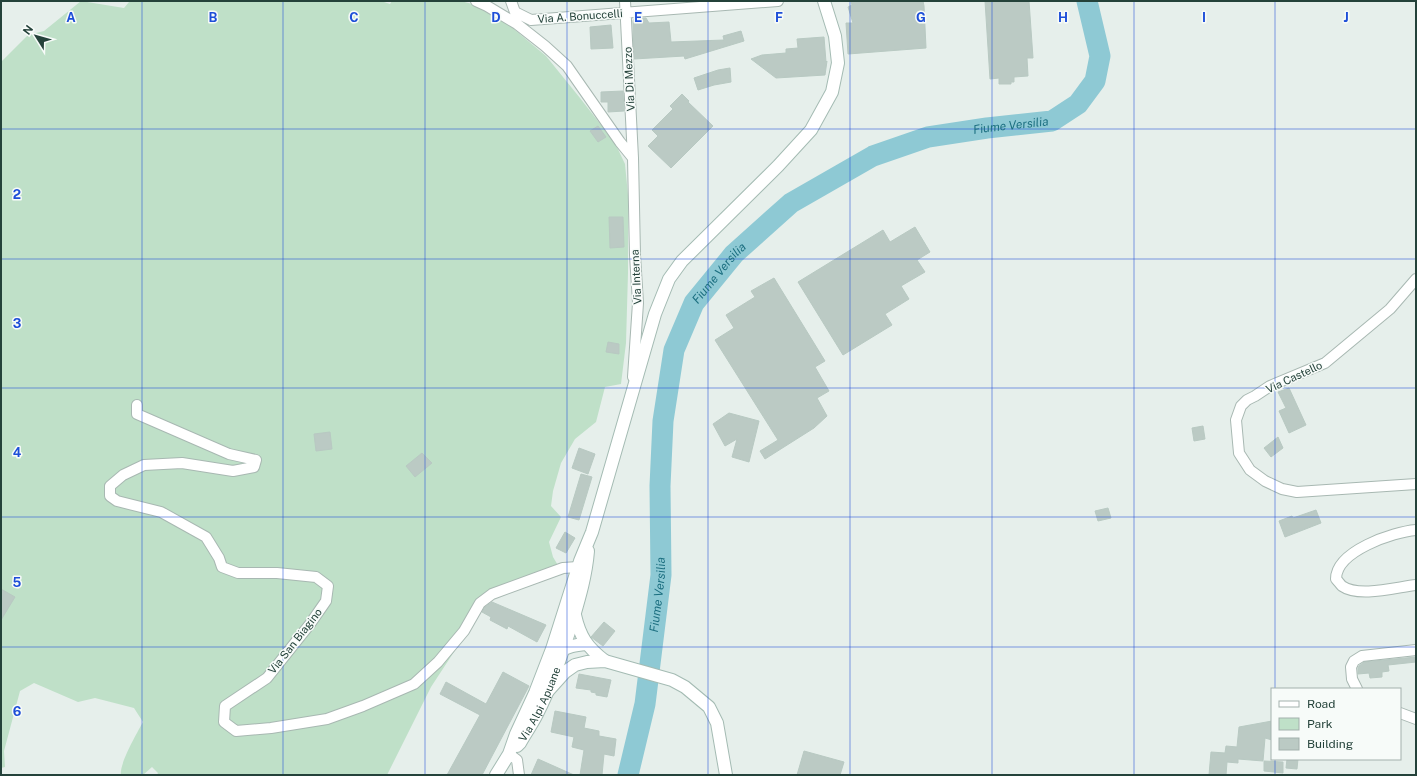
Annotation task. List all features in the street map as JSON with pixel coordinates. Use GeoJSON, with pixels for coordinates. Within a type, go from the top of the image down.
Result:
{"type":"FeatureCollection","features":[{"type":"Feature","properties":{"kind":"main road"},"geometry":{"type":"LineString","coordinates":[[558,649],[570,594],[578,567],[592,532],[656,314],[669,279],[682,262],[778,166],[811,130],[832,92],[838,63],[836,36],[824,1]]}},
{"type":"Feature","properties":{"kind":"main road","name":"Via Alpi Apuane"},"geometry":{"type":"LineString","coordinates":[[496,775],[509,754],[516,734],[541,693],[558,649],[574,615],[586,570],[588,540]]}},
{"type":"Feature","properties":{"kind":"main road"},"geometry":{"type":"LineString","coordinates":[[574,615],[578,630],[586,644],[594,653],[605,661],[672,680],[685,687],[709,707],[717,723],[726,775]]}},
{"type":"Feature","properties":{"kind":"main road"},"geometry":{"type":"LineString","coordinates":[[558,649],[573,645],[586,644]]}},
{"type":"Feature","properties":{"kind":"main road"},"geometry":{"type":"LineString","coordinates":[[558,649],[579,664]]}},
{"type":"Feature","properties":{"kind":"main road"},"geometry":{"type":"LineString","coordinates":[[541,693],[565,672],[579,664],[605,661]]}},
{"type":"Feature","properties":{"kind":"street"},"geometry":{"type":"LineString","coordinates":[[476,1],[517,24],[567,66],[620,142],[633,158]]}},
{"type":"Feature","properties":{"kind":"street","name":"Via A. Bonuccelli"},"geometry":{"type":"LineString","coordinates":[[510,1],[515,12],[530,20],[778,1]]}},
{"type":"Feature","properties":{"kind":"street","name":"Via Di Mezzo"},"geometry":{"type":"LineString","coordinates":[[625,1],[633,158]]}},
{"type":"Feature","properties":{"kind":"street","name":"Via Interna"},"geometry":{"type":"LineString","coordinates":[[632,397],[638,303],[635,255],[633,158]]}},
{"type":"Feature","properties":{"kind":"street","name":"Via Castello"},"geometry":{"type":"LineString","coordinates":[[1416,279],[1390,309],[1325,364],[1270,386],[1247,400],[1241,406],[1236,420],[1239,453],[1250,470],[1265,481],[1282,488],[1297,492],[1416,484]]}},
{"type":"Feature","properties":{"kind":"street","name":"Via San Biagino"},"geometry":{"type":"LineString","coordinates":[[137,405],[137,414],[229,454],[256,460],[254,466],[233,471],[182,463],[144,465],[123,474],[110,486],[110,496],[116,501],[161,512],[206,537],[219,558],[222,567],[238,573],[277,573],[316,577],[328,586],[326,601],[310,624],[267,678],[225,706],[224,722],[236,731],[271,728],[327,719],[363,706],[414,684],[438,662],[464,631],[480,603],[492,594],[564,568],[578,567]]}},
{"type":"Feature","properties":{"kind":"street"},"geometry":{"type":"LineString","coordinates":[[1416,530],[1379,539],[1347,558],[1339,566],[1336,573],[1336,579],[1342,586],[1353,590],[1366,592],[1416,585]]}},
{"type":"Feature","properties":{"kind":"street"},"geometry":{"type":"LineString","coordinates":[[1356,688],[1352,679],[1351,667],[1354,661],[1362,656],[1416,650]]}},
{"type":"Feature","properties":{"kind":"street"},"geometry":{"type":"LineString","coordinates":[[1401,713],[1416,719]]}},
{"type":"Feature","properties":{"kind":"street"},"geometry":{"type":"LineString","coordinates":[[509,754],[518,760],[519,775]]}},
{"type":"Feature","properties":{"kind":"green space"},"geometry":{"type":"Polygon","coordinates":[[[81,1],[124,8],[129,2],[137,1],[381,1],[390,4],[392,1],[461,1],[472,4],[509,25],[546,56],[615,143],[625,164],[628,195],[628,273],[626,343],[621,384],[605,387],[596,422],[575,439],[561,463],[553,491],[551,506],[561,517],[549,542],[553,557],[562,572],[488,600],[431,687],[387,775],[157,775],[158,773],[152,767],[143,775],[121,775],[121,770],[126,756],[143,722],[134,708],[95,698],[78,702],[34,683],[20,691],[4,751],[5,767],[1,768],[1,62],[28,35],[44,31],[81,1]]]}},
{"type":"Feature","properties":{"kind":"building"},"geometry":{"type":"Polygon","coordinates":[[[851,1],[923,1],[926,48],[848,54],[846,23],[853,23],[848,7],[852,5],[851,1]]]}},
{"type":"Feature","properties":{"kind":"building"},"geometry":{"type":"Polygon","coordinates":[[[985,1],[1029,1],[1033,58],[1027,58],[1028,76],[1014,77],[1014,82],[1011,82],[1011,84],[999,84],[999,78],[990,79],[985,1]]]}},
{"type":"Feature","properties":{"kind":"building"},"geometry":{"type":"Polygon","coordinates":[[[646,18],[649,23],[669,22],[671,42],[724,40],[723,36],[741,31],[744,41],[685,59],[684,56],[634,59],[633,21],[634,19],[646,18]]]}},
{"type":"Feature","properties":{"kind":"building"},"geometry":{"type":"Polygon","coordinates":[[[611,25],[613,48],[591,49],[590,27],[611,25]]]}},
{"type":"Feature","properties":{"kind":"building"},"geometry":{"type":"Polygon","coordinates":[[[824,37],[826,62],[827,61],[825,75],[776,78],[751,59],[762,55],[786,53],[786,49],[798,48],[797,39],[824,37]]]}},
{"type":"Feature","properties":{"kind":"building"},"geometry":{"type":"Polygon","coordinates":[[[730,68],[731,82],[698,90],[694,78],[718,70],[730,68]]]}},
{"type":"Feature","properties":{"kind":"building"},"geometry":{"type":"Polygon","coordinates":[[[623,91],[624,111],[608,112],[608,102],[601,102],[601,92],[623,91]]]}},
{"type":"Feature","properties":{"kind":"building"},"geometry":{"type":"Polygon","coordinates":[[[682,94],[689,101],[688,102],[713,126],[671,168],[648,146],[658,136],[652,130],[673,109],[670,106],[682,94]]]}},
{"type":"Feature","properties":{"kind":"building"},"geometry":{"type":"Polygon","coordinates":[[[598,126],[606,137],[598,142],[590,131],[598,126]]]}},
{"type":"Feature","properties":{"kind":"building"},"geometry":{"type":"Polygon","coordinates":[[[609,217],[623,217],[624,247],[610,248],[609,217]]]}},
{"type":"Feature","properties":{"kind":"building"},"geometry":{"type":"Polygon","coordinates":[[[915,227],[930,252],[917,260],[925,272],[901,286],[909,299],[885,314],[892,325],[843,355],[798,282],[883,230],[890,242],[915,227]]]}},
{"type":"Feature","properties":{"kind":"building"},"geometry":{"type":"Polygon","coordinates":[[[774,278],[825,361],[815,367],[829,391],[817,398],[827,416],[814,428],[765,459],[760,451],[778,440],[715,340],[734,328],[726,315],[755,297],[751,291],[774,278]]]}},
{"type":"Feature","properties":{"kind":"building"},"geometry":{"type":"Polygon","coordinates":[[[608,342],[619,344],[619,354],[606,352],[608,342]]]}},
{"type":"Feature","properties":{"kind":"building"},"geometry":{"type":"Polygon","coordinates":[[[1289,388],[1306,425],[1289,433],[1279,411],[1286,408],[1278,392],[1289,388]]]}},
{"type":"Feature","properties":{"kind":"building"},"geometry":{"type":"Polygon","coordinates":[[[729,413],[759,421],[749,462],[732,457],[737,439],[725,446],[713,424],[729,413]]]}},
{"type":"Feature","properties":{"kind":"building"},"geometry":{"type":"Polygon","coordinates":[[[1203,426],[1205,439],[1194,441],[1192,428],[1203,426]]]}},
{"type":"Feature","properties":{"kind":"building"},"geometry":{"type":"Polygon","coordinates":[[[330,432],[332,449],[316,451],[314,434],[330,432]]]}},
{"type":"Feature","properties":{"kind":"building"},"geometry":{"type":"Polygon","coordinates":[[[1278,437],[1283,448],[1271,457],[1264,448],[1278,437]]]}},
{"type":"Feature","properties":{"kind":"building"},"geometry":{"type":"Polygon","coordinates":[[[579,448],[595,454],[588,474],[572,468],[579,448]]]}},
{"type":"Feature","properties":{"kind":"building"},"geometry":{"type":"Polygon","coordinates":[[[422,453],[432,463],[415,477],[406,466],[422,453]]]}},
{"type":"Feature","properties":{"kind":"building"},"geometry":{"type":"Polygon","coordinates":[[[581,474],[592,477],[579,520],[568,517],[581,474]]]}},
{"type":"Feature","properties":{"kind":"building"},"geometry":{"type":"Polygon","coordinates":[[[1108,508],[1111,518],[1098,521],[1095,511],[1108,508]]]}},
{"type":"Feature","properties":{"kind":"building"},"geometry":{"type":"Polygon","coordinates":[[[1316,510],[1321,523],[1285,537],[1279,521],[1316,510]]]}},
{"type":"Feature","properties":{"kind":"building"},"geometry":{"type":"Polygon","coordinates":[[[565,532],[575,538],[566,553],[556,548],[565,532]]]}},
{"type":"Feature","properties":{"kind":"building"},"geometry":{"type":"Polygon","coordinates":[[[1,589],[15,597],[1,620],[1,589]]]}},
{"type":"Feature","properties":{"kind":"building"},"geometry":{"type":"Polygon","coordinates":[[[492,602],[546,625],[537,642],[508,626],[507,629],[490,620],[491,617],[482,612],[485,607],[492,602]]]}},
{"type":"Feature","properties":{"kind":"building"},"geometry":{"type":"Polygon","coordinates":[[[604,622],[615,631],[603,646],[591,637],[604,622]]]}},
{"type":"Feature","properties":{"kind":"building"},"geometry":{"type":"Polygon","coordinates":[[[1416,657],[1416,662],[1388,665],[1389,671],[1382,672],[1382,677],[1370,678],[1369,673],[1358,674],[1359,666],[1364,662],[1416,657]]]}},
{"type":"Feature","properties":{"kind":"building"},"geometry":{"type":"Polygon","coordinates":[[[503,672],[529,686],[482,775],[447,775],[480,715],[440,694],[446,682],[486,704],[503,672]]]}},
{"type":"Feature","properties":{"kind":"building"},"geometry":{"type":"Polygon","coordinates":[[[579,674],[611,680],[607,697],[596,695],[596,693],[591,692],[591,690],[576,688],[579,674]]]}},
{"type":"Feature","properties":{"kind":"building"},"geometry":{"type":"Polygon","coordinates":[[[555,711],[586,717],[584,728],[599,731],[599,736],[616,739],[614,756],[604,754],[602,775],[580,775],[584,750],[572,747],[574,737],[551,732],[555,711]]]}},
{"type":"Feature","properties":{"kind":"building"},"geometry":{"type":"Polygon","coordinates":[[[1271,721],[1271,740],[1265,738],[1263,761],[1238,759],[1238,763],[1227,762],[1226,775],[1209,775],[1211,752],[1225,753],[1226,746],[1237,747],[1239,727],[1271,721]]]}},
{"type":"Feature","properties":{"kind":"building"},"geometry":{"type":"Polygon","coordinates":[[[804,751],[844,762],[840,775],[797,775],[804,751]]]}},
{"type":"Feature","properties":{"kind":"building"},"geometry":{"type":"Polygon","coordinates":[[[538,759],[574,775],[531,775],[538,759]]]}},
{"type":"Feature","properties":{"kind":"building"},"geometry":{"type":"Polygon","coordinates":[[[1287,760],[1298,760],[1297,769],[1286,768],[1287,760]]]}},
{"type":"Feature","properties":{"kind":"building"},"geometry":{"type":"Polygon","coordinates":[[[1264,761],[1283,762],[1283,773],[1264,771],[1264,761]]]}},
{"type":"Feature","properties":{"kind":"waterway","name":"Fiume Versilia"},"geometry":{"type":"LineString","coordinates":[[628,775],[645,704],[661,575],[660,486],[663,421],[674,350],[694,303],[734,254],[791,203],[873,156],[928,137],[987,128],[1052,121],[1078,104],[1095,81],[1100,56],[1087,1]]}}]}
